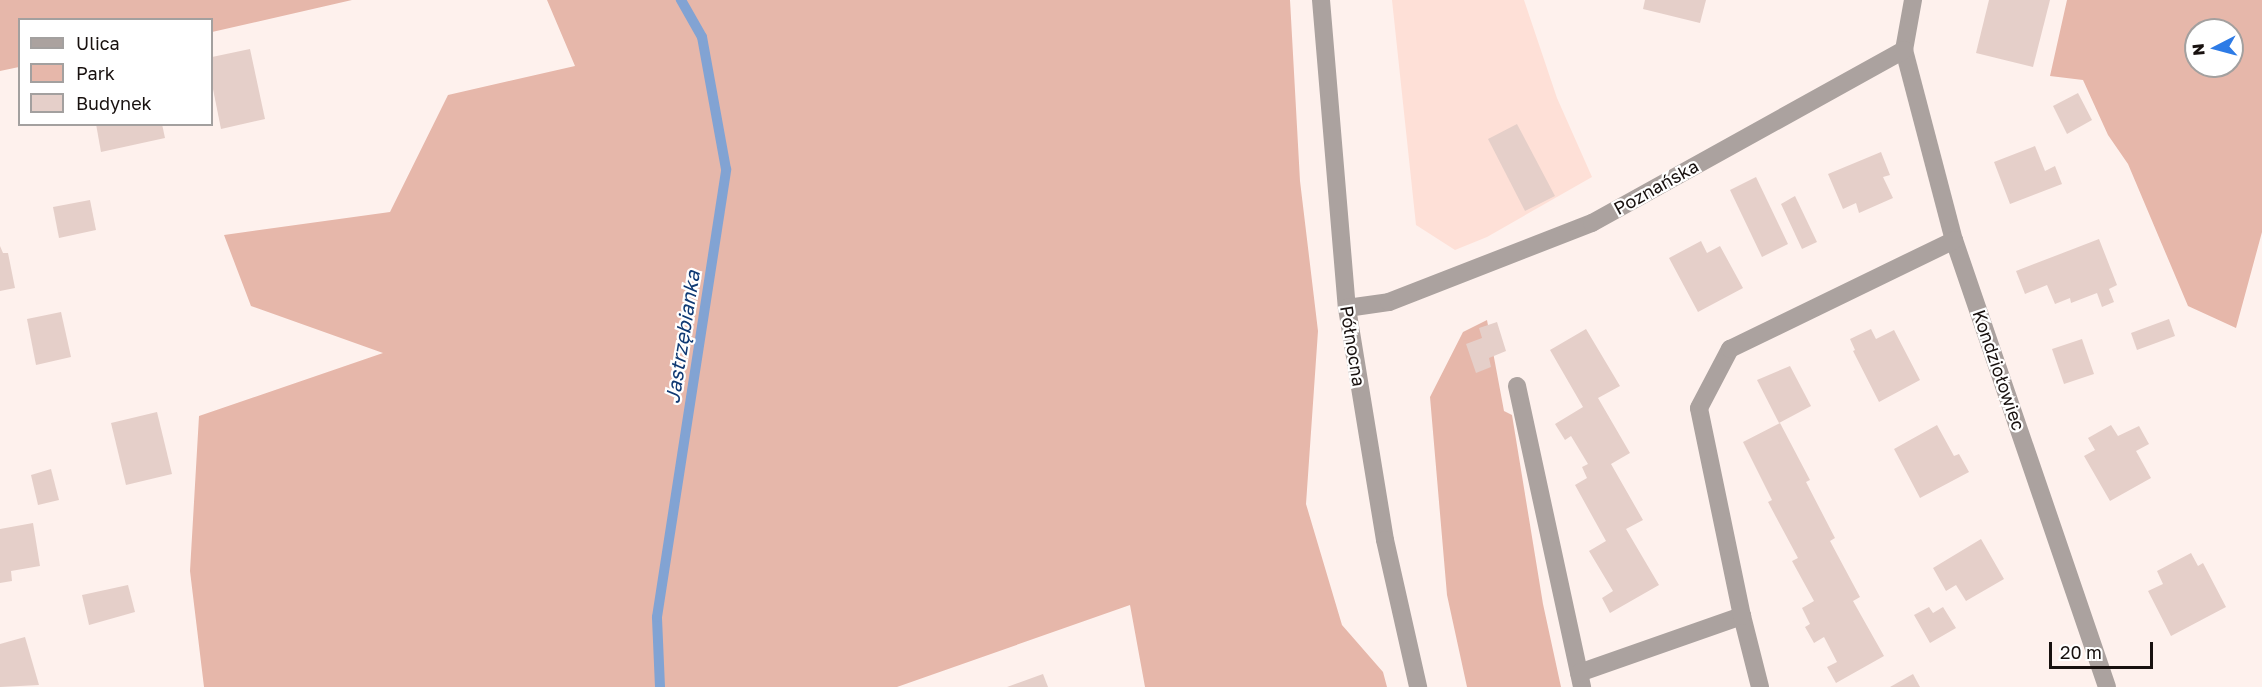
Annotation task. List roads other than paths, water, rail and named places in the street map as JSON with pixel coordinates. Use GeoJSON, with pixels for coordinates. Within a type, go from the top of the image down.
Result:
{"type":"FeatureCollection","features":[{"type":"Feature","properties":{"kind":"street","name":"Północna"},"geometry":{"type":"LineString","coordinates":[[1321,0],[1347,308],[1385,540],[1418,687]]}},
{"type":"Feature","properties":{"kind":"street"},"geometry":{"type":"LineString","coordinates":[[1904,50],[1913,0]]}},
{"type":"Feature","properties":{"kind":"street","name":"Poznańska"},"geometry":{"type":"LineString","coordinates":[[1347,308],[1389,302],[1592,223],[1904,50]]}},
{"type":"Feature","properties":{"kind":"street","name":"Kondziołowiec"},"geometry":{"type":"LineString","coordinates":[[1904,50],[1954,240],[2107,687]]}},
{"type":"Feature","properties":{"kind":"street"},"geometry":{"type":"LineString","coordinates":[[1760,687],[1742,616],[1699,408],[1731,349],[1954,240]]}},
{"type":"Feature","properties":{"kind":"street"},"geometry":{"type":"LineString","coordinates":[[1517,386],[1580,680],[1742,616]]}},
{"type":"Feature","properties":{"kind":"waterway","name":"Jastrzębianka"},"geometry":{"type":"LineString","coordinates":[[660,687],[657,617],[726,169],[702,37],[681,0]]}}]}
